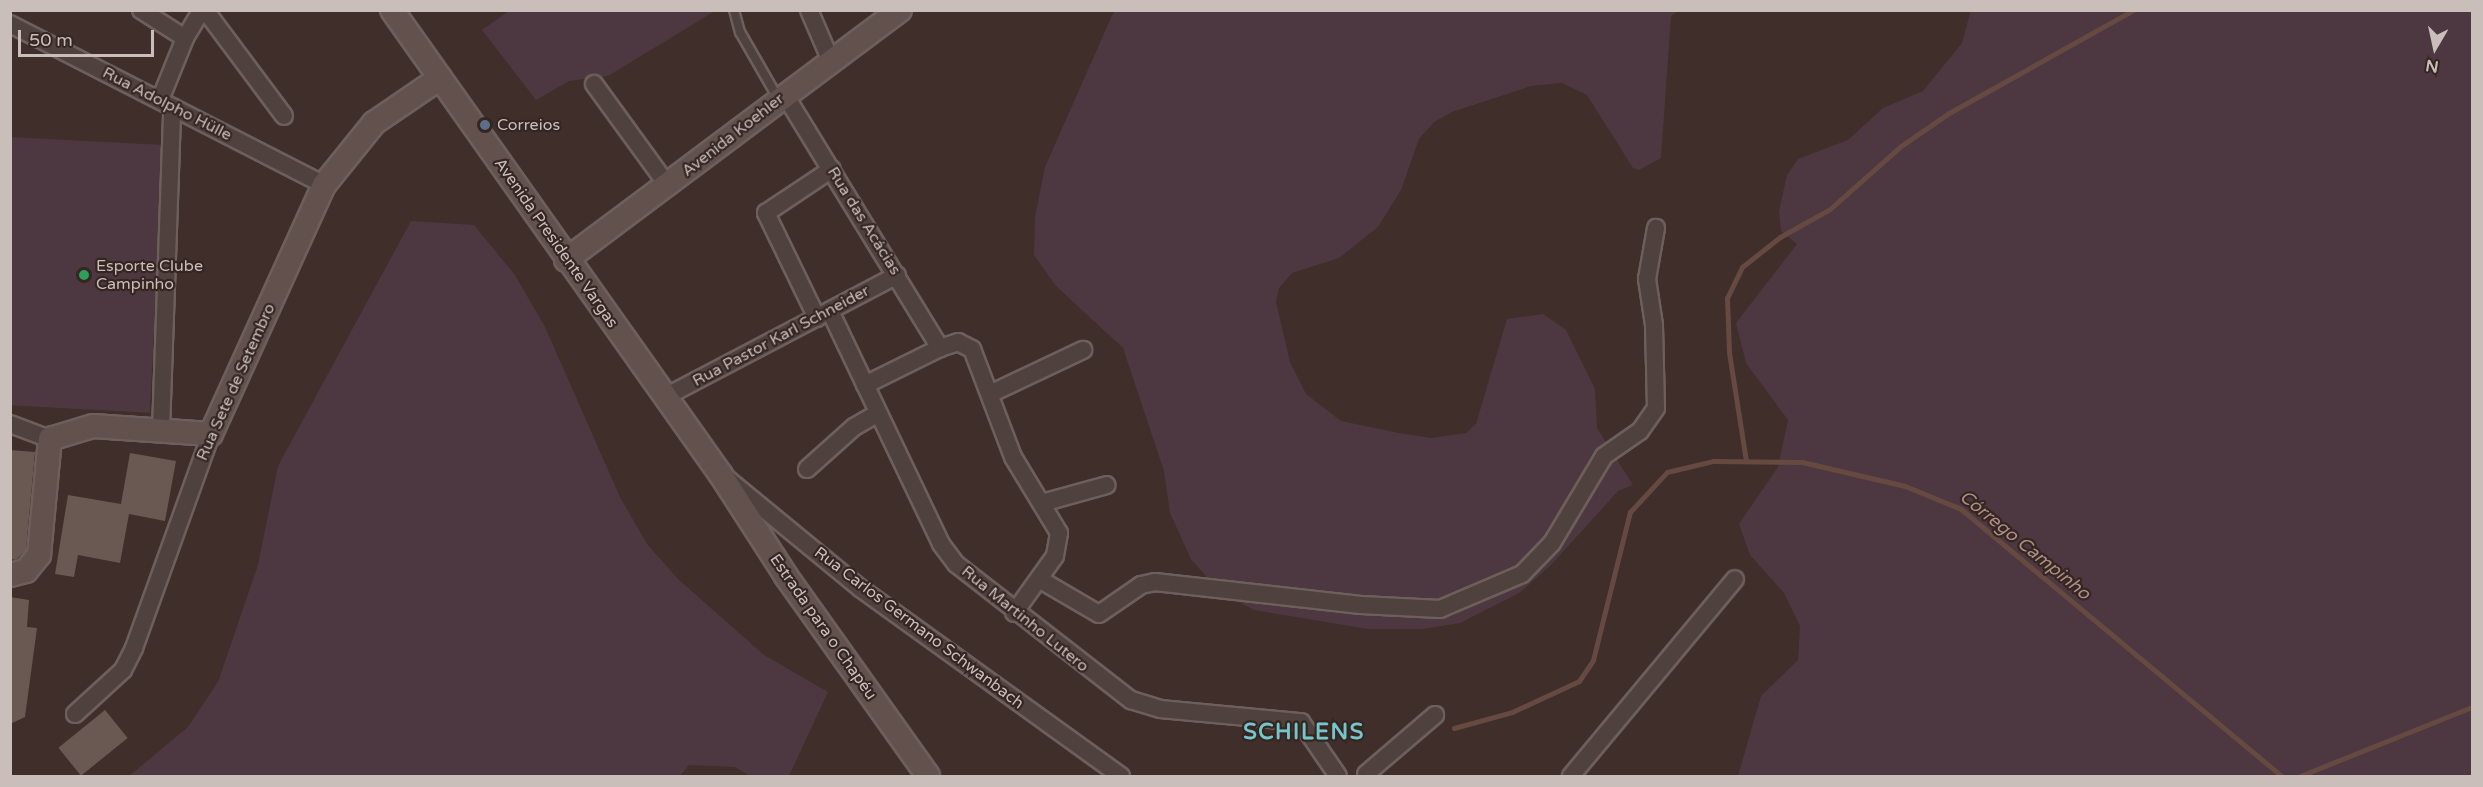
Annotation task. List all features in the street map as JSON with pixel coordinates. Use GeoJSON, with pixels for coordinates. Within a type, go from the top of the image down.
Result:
{"type":"FeatureCollection","features":[{"type":"Feature","properties":{"kind":"street"},"geometry":{"type":"LineString","coordinates":[[141,10],[185,38]]}},
{"type":"Feature","properties":{"kind":"street"},"geometry":{"type":"LineString","coordinates":[[161,430],[166,104],[185,38],[203,10],[284,116]]}},
{"type":"Feature","properties":{"kind":"street","name":"Avenida Presidente Vargas"},"geometry":{"type":"LineString","coordinates":[[392,10],[566,260],[721,475]]}},
{"type":"Feature","properties":{"kind":"street"},"geometry":{"type":"LineString","coordinates":[[809,10],[831,61]]}},
{"type":"Feature","properties":{"kind":"street","name":"Avenida Koehler"},"geometry":{"type":"LineString","coordinates":[[566,260],[668,186],[891,13]]}},
{"type":"Feature","properties":{"kind":"street","name":"Rua Adolpho Hülle"},"geometry":{"type":"LineString","coordinates":[[10,24],[324,185]]}},
{"type":"Feature","properties":{"kind":"street","name":"Rua Sete de Setembro"},"geometry":{"type":"LineString","coordinates":[[75,714],[123,670],[134,648],[211,434],[324,185],[374,123],[440,78]]}},
{"type":"Feature","properties":{"kind":"street"},"geometry":{"type":"LineString","coordinates":[[594,84],[668,186]]}},
{"type":"Feature","properties":{"kind":"street","name":"Rua das Acácias"},"geometry":{"type":"LineString","coordinates":[[782,97],[832,169],[940,348]]}},
{"type":"Feature","properties":{"kind":"street","name":"Rua Martinho Lutero"},"geometry":{"type":"LineString","coordinates":[[832,169],[766,213],[865,386],[947,553],[1014,613],[1110,686],[1146,706],[1301,722],[1338,777]]}},
{"type":"Feature","properties":{"kind":"street"},"geometry":{"type":"LineString","coordinates":[[1040,579],[1099,614],[1141,585],[1155,582],[1361,605],[1440,609],[1522,574],[1552,543],[1604,456],[1640,431],[1656,408],[1654,325],[1647,279],[1656,228]]}},
{"type":"Feature","properties":{"kind":"street","name":"Rua Pastor Karl Schneider"},"geometry":{"type":"LineString","coordinates":[[665,397],[897,275]]}},
{"type":"Feature","properties":{"kind":"street"},"geometry":{"type":"LineString","coordinates":[[865,386],[940,348],[958,342],[972,349],[992,393],[1013,458],[1042,503],[1060,539],[1040,579],[1014,613]]}},
{"type":"Feature","properties":{"kind":"street"},"geometry":{"type":"LineString","coordinates":[[992,393],[1083,350]]}},
{"type":"Feature","properties":{"kind":"street"},"geometry":{"type":"LineString","coordinates":[[807,469],[854,427],[878,413]]}},
{"type":"Feature","properties":{"kind":"street"},"geometry":{"type":"LineString","coordinates":[[10,424],[51,439],[93,426],[211,434]]}},
{"type":"Feature","properties":{"kind":"street"},"geometry":{"type":"LineString","coordinates":[[10,575],[26,571],[39,555],[51,439]]}},
{"type":"Feature","properties":{"kind":"street","name":"Estrada para o Chapéu"},"geometry":{"type":"LineString","coordinates":[[721,475],[786,576],[928,777]]}},
{"type":"Feature","properties":{"kind":"street","name":"Rua Carlos Germano Schwanbach"},"geometry":{"type":"LineString","coordinates":[[721,475],[860,588],[1121,777]]}},
{"type":"Feature","properties":{"kind":"street"},"geometry":{"type":"LineString","coordinates":[[1042,503],[1107,485]]}},
{"type":"Feature","properties":{"kind":"street"},"geometry":{"type":"LineString","coordinates":[[1571,777],[1735,579]]}},
{"type":"Feature","properties":{"kind":"street"},"geometry":{"type":"LineString","coordinates":[[1364,776],[1435,715]]}},
{"type":"Feature","properties":{"kind":"lane"},"geometry":{"type":"LineString","coordinates":[[734,10],[740,32],[782,97]]}},
{"type":"Feature","properties":{"kind":"shaded area"},"geometry":{"type":"Polygon","coordinates":[[[1971,10],[2472,11],[2472,776],[1738,776],[1761,696],[1798,660],[1800,626],[1784,593],[1750,555],[1739,524],[1778,467],[1788,420],[1746,363],[1736,323],[1797,244],[1781,231],[1779,211],[1787,175],[1798,159],[1848,140],[1883,108],[1923,91],[1962,43],[1971,10]]]}},
{"type":"Feature","properties":{"kind":"shaded area"},"geometry":{"type":"Polygon","coordinates":[[[509,11],[715,11],[608,76],[569,81],[536,100],[482,30],[509,11]]]}},
{"type":"Feature","properties":{"kind":"shaded area"},"geometry":{"type":"Polygon","coordinates":[[[1114,11],[1678,11],[1671,16],[1661,158],[1639,170],[1633,168],[1587,95],[1562,83],[1531,86],[1452,112],[1434,122],[1419,139],[1401,190],[1378,227],[1339,258],[1292,273],[1279,288],[1276,302],[1290,362],[1306,394],[1341,421],[1431,438],[1466,433],[1476,424],[1507,319],[1543,314],[1566,330],[1595,389],[1597,428],[1633,485],[1618,491],[1551,565],[1519,593],[1460,623],[1423,629],[1368,629],[1254,610],[1219,591],[1191,559],[1170,513],[1164,471],[1123,348],[1056,286],[1034,255],[1035,217],[1045,167],[1114,11]]]}},
{"type":"Feature","properties":{"kind":"shaded area","name":"Esporte Clube Campinho"},"geometry":{"type":"Polygon","coordinates":[[[10,137],[164,145],[150,413],[10,405],[10,137]]]}},
{"type":"Feature","properties":{"kind":"shaded area"},"geometry":{"type":"Polygon","coordinates":[[[411,221],[474,225],[515,275],[545,327],[620,497],[647,544],[678,579],[764,655],[828,692],[789,776],[750,776],[735,767],[689,765],[680,776],[129,776],[188,727],[218,682],[258,565],[278,466],[411,221]]]}},
{"type":"Feature","properties":{"kind":"building"},"geometry":{"type":"Polygon","coordinates":[[[10,450],[35,452],[26,550],[16,560],[10,559],[10,450]]]}},
{"type":"Feature","properties":{"kind":"building"},"geometry":{"type":"Polygon","coordinates":[[[130,453],[176,461],[165,521],[129,514],[120,563],[78,555],[74,577],[55,574],[68,495],[121,504],[130,453]]]}},
{"type":"Feature","properties":{"kind":"building"},"geometry":{"type":"Polygon","coordinates":[[[10,597],[29,600],[27,627],[37,628],[25,717],[10,724],[10,597]]]}},
{"type":"Feature","properties":{"kind":"building"},"geometry":{"type":"Polygon","coordinates":[[[105,710],[128,738],[81,776],[58,748],[105,710]]]}},
{"type":"Feature","properties":{"kind":"waterway"},"geometry":{"type":"LineString","coordinates":[[1746,461],[1729,352],[1727,298],[1742,267],[1780,237],[1830,209],[1901,146],[1949,113],[2133,10]]}},
{"type":"Feature","properties":{"kind":"waterway","name":"Córrego Campinho"},"geometry":{"type":"LineString","coordinates":[[1454,728],[1512,712],[1579,681],[1593,660],[1630,512],[1667,472],[1713,461],[1802,462],[1905,486],[1961,509],[2281,776]]}},
{"type":"Feature","properties":{"kind":"waterway"},"geometry":{"type":"LineString","coordinates":[[2300,776],[2472,707]]}},
{"type":"Feature","properties":{"kind":"place","name":"Correios"},"geometry":{"type":"Point","coordinates":[485,125]}},
{"type":"Feature","properties":{"kind":"place","name":"Esporte Clube Campinho"},"geometry":{"type":"Point","coordinates":[84,275]}},
{"type":"Feature","properties":{"kind":"district","name":"SCHILENS"},"geometry":{"type":"Point","coordinates":[1304,733]}}]}
